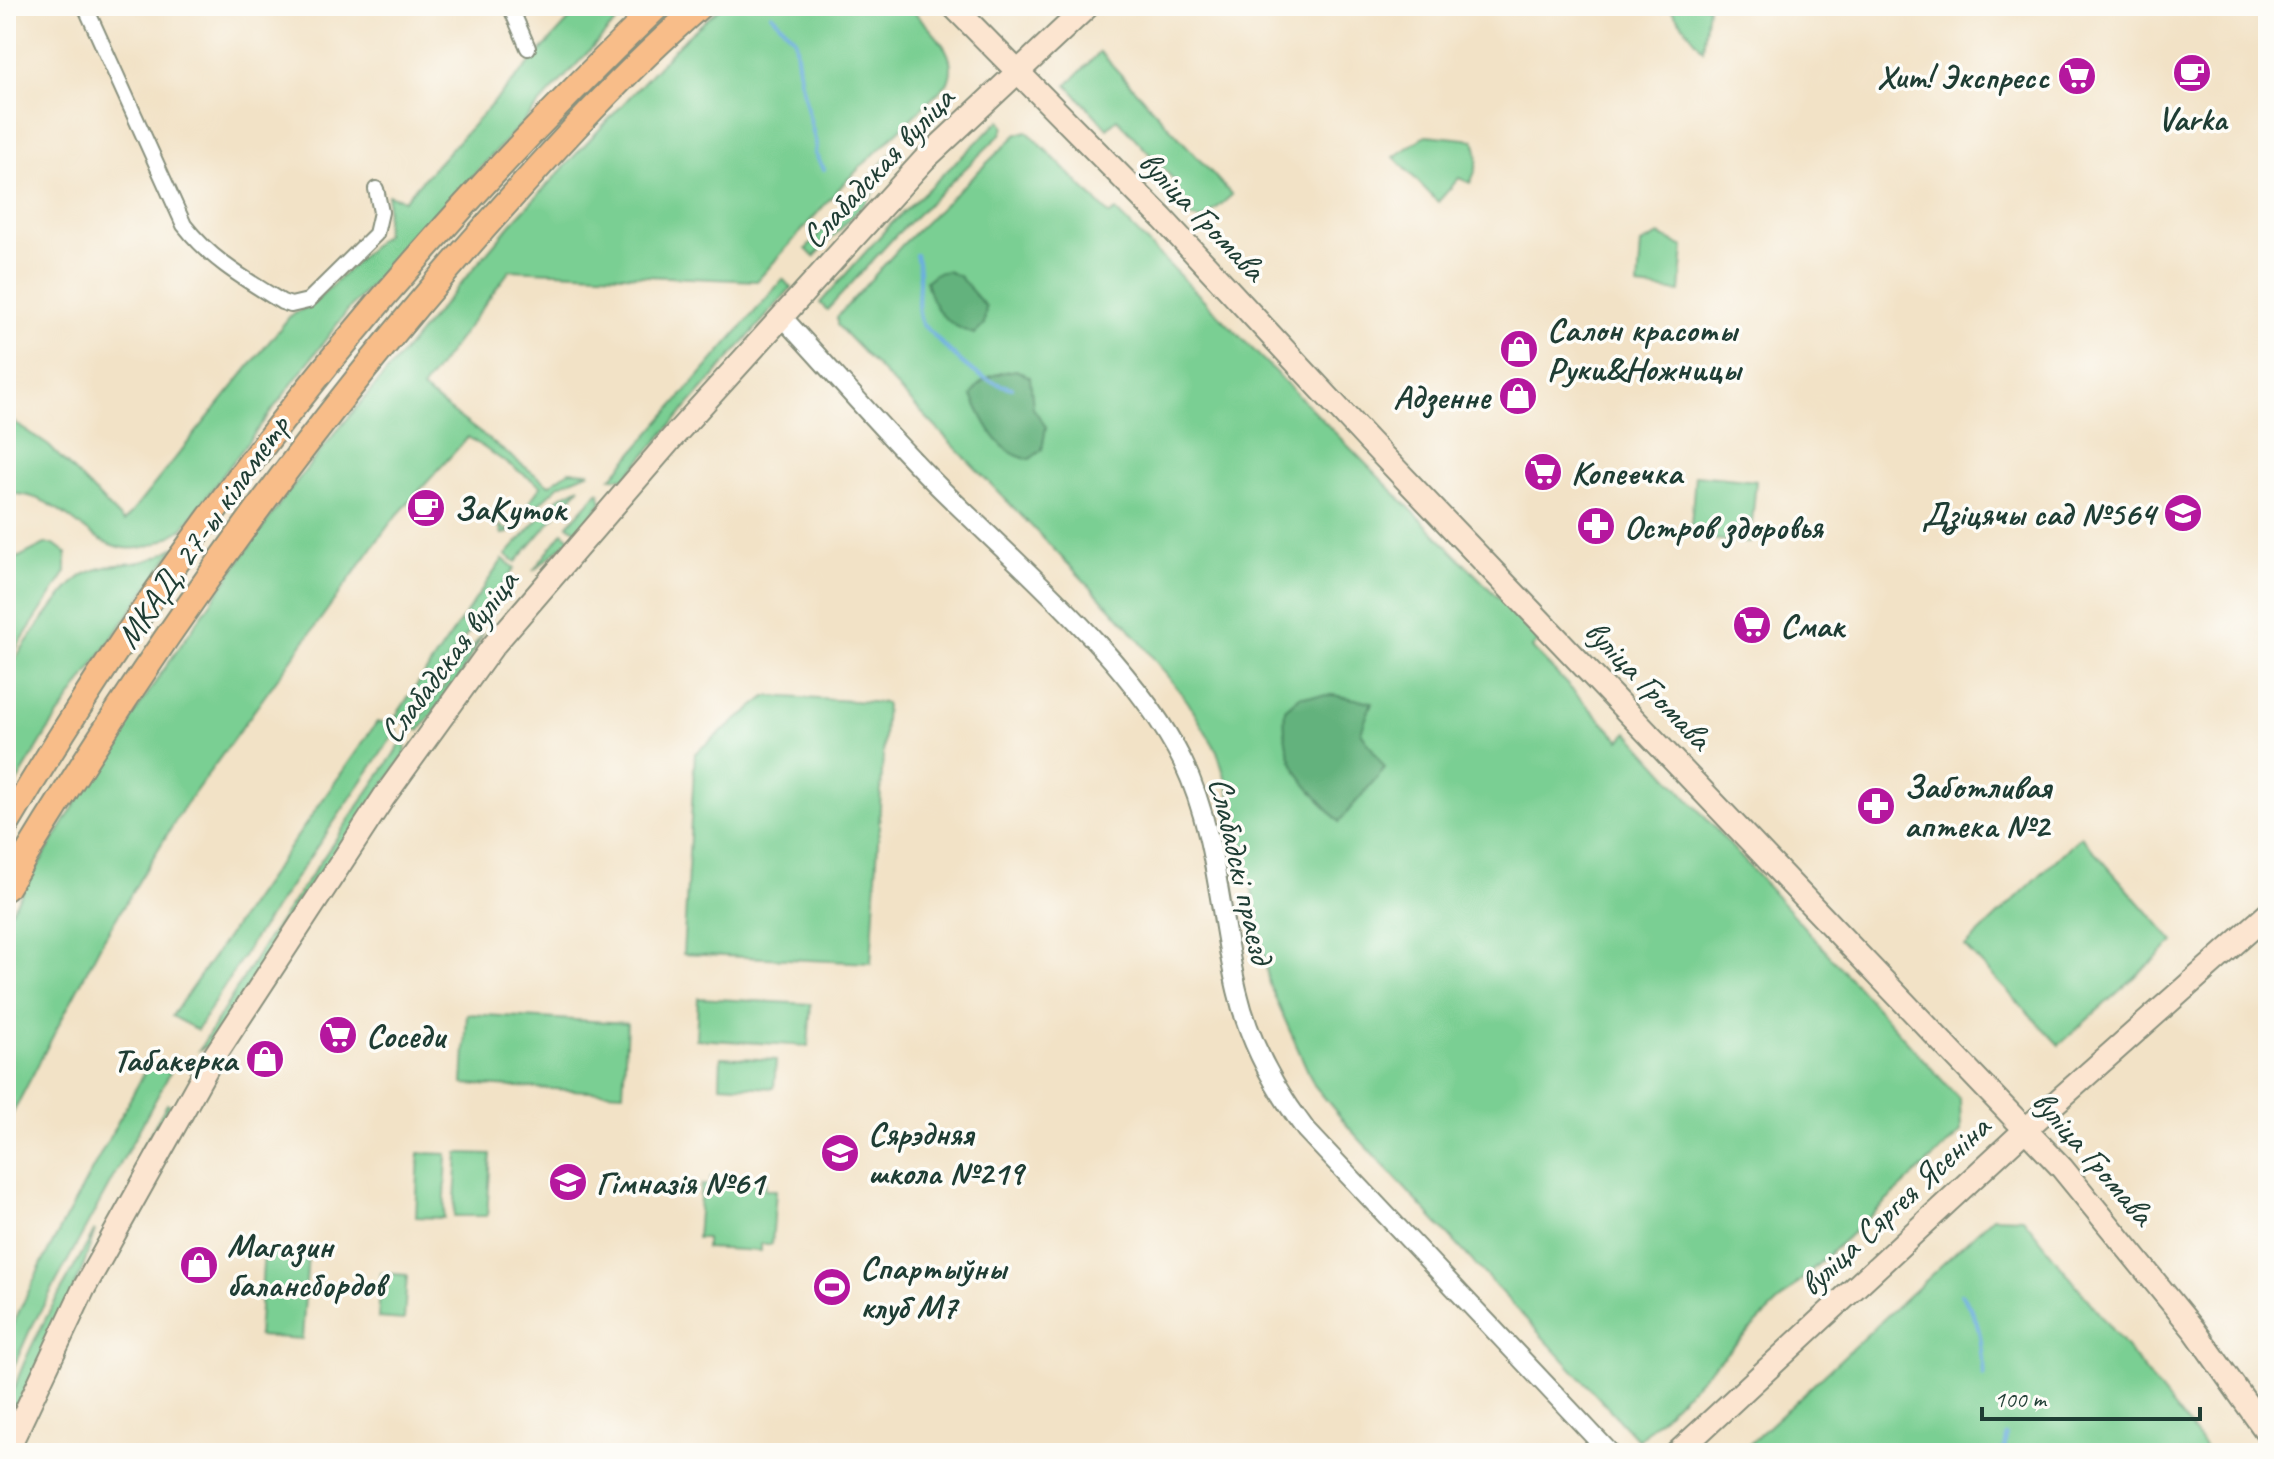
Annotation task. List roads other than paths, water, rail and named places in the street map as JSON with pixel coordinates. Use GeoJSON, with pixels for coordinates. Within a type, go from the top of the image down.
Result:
{"type":"FeatureCollection","features":[{"type":"Feature","properties":{"kind":"highway","name":"МКАД, 27-ы кіламетр"},"geometry":{"type":"LineString","coordinates":[[6,826],[49,753],[211,514],[374,307],[563,97],[658,6]]}},
{"type":"Feature","properties":{"kind":"highway","name":"МКАД, 27-ы кіламетр"},"geometry":{"type":"LineString","coordinates":[[6,888],[67,787],[230,543],[357,376],[479,234],[647,52],[700,6]]}},
{"type":"Feature","properties":{"kind":"main road","name":"вуліца Громава"},"geometry":{"type":"LineString","coordinates":[[953,6],[1163,219],[1378,450],[2026,1129],[2185,1318],[2268,1434]]}},
{"type":"Feature","properties":{"kind":"main road","name":"Слабадская вуліца"},"geometry":{"type":"LineString","coordinates":[[6,1453],[38,1378],[153,1159],[242,1010],[384,797],[512,623],[653,458],[924,160],[1088,6]]}},
{"type":"Feature","properties":{"kind":"main road","name":"вуліца Сяргея Ясеніна"},"geometry":{"type":"LineString","coordinates":[[1677,1453],[2026,1129],[2268,914]]}},
{"type":"Feature","properties":{"kind":"street"},"geometry":{"type":"LineString","coordinates":[[85,6],[184,225],[202,249],[255,285],[291,305],[308,301],[376,234],[381,212],[376,189]]}},
{"type":"Feature","properties":{"kind":"street"},"geometry":{"type":"LineString","coordinates":[[510,6],[528,48]]}},
{"type":"Feature","properties":{"kind":"street","name":"Слабадскі праезд"},"geometry":{"type":"LineString","coordinates":[[783,318],[933,481],[1135,686],[1181,759],[1201,803],[1237,992],[1257,1051],[1280,1096],[1306,1130],[1610,1453]]}},
{"type":"Feature","properties":{"kind":"waterway"},"geometry":{"type":"LineString","coordinates":[[771,14],[795,39],[800,79],[816,144],[815,154],[824,169]]}},
{"type":"Feature","properties":{"kind":"waterway"},"geometry":{"type":"LineString","coordinates":[[916,255],[918,308],[922,324],[973,371],[1012,388]]}},
{"type":"Feature","properties":{"kind":"waterway"},"geometry":{"type":"LineString","coordinates":[[1961,1294],[1977,1322],[1984,1376]]}},
{"type":"Feature","properties":{"kind":"waterway"},"geometry":{"type":"LineString","coordinates":[[2004,1453],[2006,1435]]}},
{"type":"Feature","properties":{"kind":"place","name":"Varka"},"geometry":{"type":"Point","coordinates":[2192,73]}},
{"type":"Feature","properties":{"kind":"place","name":"Хит! Экспресс"},"geometry":{"type":"Point","coordinates":[2077,76]}},
{"type":"Feature","properties":{"kind":"place","name":"Салон красоты Руки&Ножницы"},"geometry":{"type":"Point","coordinates":[1519,349]}},
{"type":"Feature","properties":{"kind":"place","name":"Адзенне"},"geometry":{"type":"Point","coordinates":[1518,396]}},
{"type":"Feature","properties":{"kind":"place","name":"Копеечка"},"geometry":{"type":"Point","coordinates":[1543,472]}},
{"type":"Feature","properties":{"kind":"place","name":"ЗаКуток"},"geometry":{"type":"Point","coordinates":[426,508]}},
{"type":"Feature","properties":{"kind":"place","name":"Дзіцячы сад №564"},"geometry":{"type":"Point","coordinates":[2183,513]}},
{"type":"Feature","properties":{"kind":"place","name":"Остров здоровья"},"geometry":{"type":"Point","coordinates":[1596,526]}},
{"type":"Feature","properties":{"kind":"place","name":"Смак"},"geometry":{"type":"Point","coordinates":[1752,625]}},
{"type":"Feature","properties":{"kind":"place","name":"Заботливая аптека №2"},"geometry":{"type":"Point","coordinates":[1876,806]}},
{"type":"Feature","properties":{"kind":"place","name":"Соседи"},"geometry":{"type":"Point","coordinates":[338,1035]}},
{"type":"Feature","properties":{"kind":"place","name":"Табакерка"},"geometry":{"type":"Point","coordinates":[265,1059]}},
{"type":"Feature","properties":{"kind":"place","name":"Сярэдняя школа №219"},"geometry":{"type":"Point","coordinates":[840,1153]}},
{"type":"Feature","properties":{"kind":"place","name":"Гімназія №61"},"geometry":{"type":"Point","coordinates":[568,1182]}},
{"type":"Feature","properties":{"kind":"place","name":"Магазин балансбордов"},"geometry":{"type":"Point","coordinates":[199,1265]}},
{"type":"Feature","properties":{"kind":"place","name":"Спартыўны клуб М7"},"geometry":{"type":"Point","coordinates":[832,1287]}}]}
